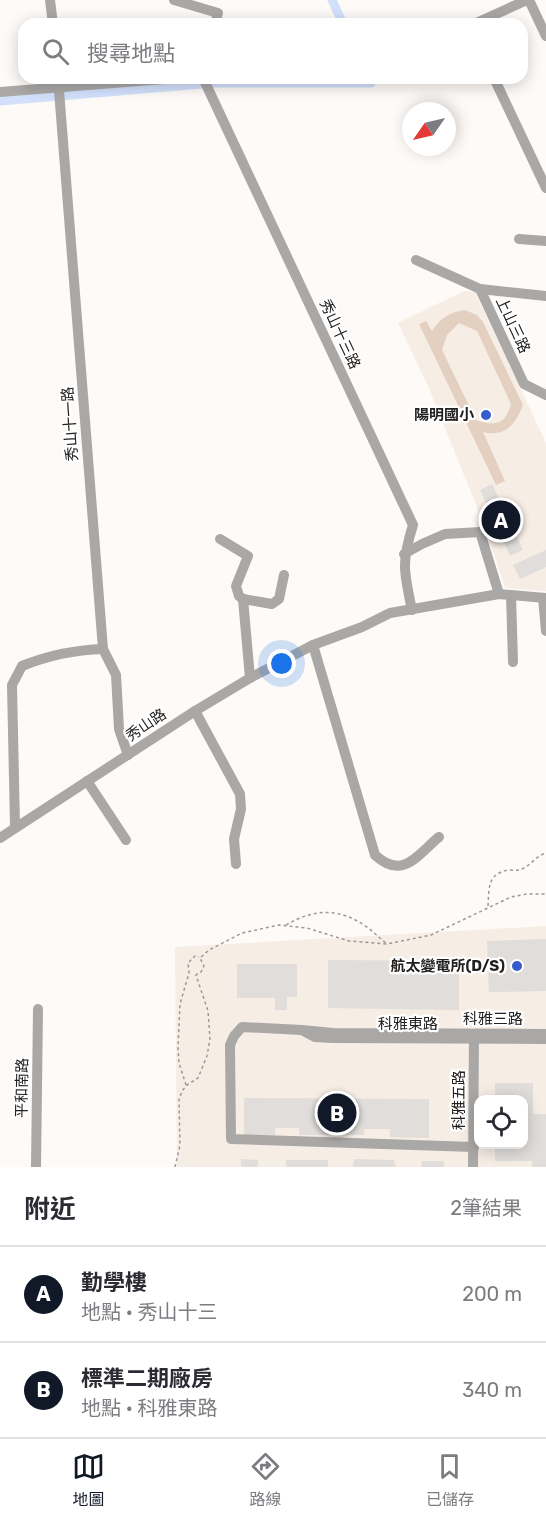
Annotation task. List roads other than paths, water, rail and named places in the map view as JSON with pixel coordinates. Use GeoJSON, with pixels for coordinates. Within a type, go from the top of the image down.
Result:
{"type":"FeatureCollection","features":[{"type":"Feature","properties":{"kind":"street"},"geometry":{"type":"LineString","coordinates":[[50,0],[52,18]]}},
{"type":"Feature","properties":{"kind":"street"},"geometry":{"type":"LineString","coordinates":[[174,0],[218,13],[217,18]]}},
{"type":"Feature","properties":{"kind":"street"},"geometry":{"type":"LineString","coordinates":[[488,18],[528,0],[546,36]]}},
{"type":"Feature","properties":{"kind":"street"},"geometry":{"type":"LineString","coordinates":[[0,92],[47,84]]}},
{"type":"Feature","properties":{"kind":"street","name":"秀山十一路"},"geometry":{"type":"LineString","coordinates":[[59,84],[103,649],[116,675],[119,729],[128,755]]}},
{"type":"Feature","properties":{"kind":"street","name":"秀山十三路"},"geometry":{"type":"LineString","coordinates":[[206,84],[413,525],[404,567],[412,610]]}},
{"type":"Feature","properties":{"kind":"street"},"geometry":{"type":"LineString","coordinates":[[497,84],[546,188]]}},
{"type":"Feature","properties":{"kind":"street"},"geometry":{"type":"LineString","coordinates":[[519,239],[546,241]]}},
{"type":"Feature","properties":{"kind":"street","name":"上山三路"},"geometry":{"type":"LineString","coordinates":[[416,260],[480,289],[546,296]]}},
{"type":"Feature","properties":{"kind":"street","name":"上山三路"},"geometry":{"type":"LineString","coordinates":[[480,289],[524,384],[546,395]]}},
{"type":"Feature","properties":{"kind":"street"},"geometry":{"type":"LineString","coordinates":[[405,554],[445,534],[480,532],[505,595],[513,662]]}},
{"type":"Feature","properties":{"kind":"street"},"geometry":{"type":"LineString","coordinates":[[220,539],[248,556],[236,586],[243,600],[250,678]]}},
{"type":"Feature","properties":{"kind":"street"},"geometry":{"type":"LineString","coordinates":[[243,600],[272,604],[279,599],[284,575]]}},
{"type":"Feature","properties":{"kind":"street","name":"秀山路"},"geometry":{"type":"LineString","coordinates":[[0,838],[15,826],[250,678],[313,645],[362,627],[390,613],[505,595],[544,598],[545,628]]}},
{"type":"Feature","properties":{"kind":"street"},"geometry":{"type":"LineString","coordinates":[[313,645],[375,855],[385,864],[401,866],[417,859],[424,849],[439,837]]}},
{"type":"Feature","properties":{"kind":"street"},"geometry":{"type":"LineString","coordinates":[[15,826],[12,685],[21,666],[75,650],[103,649]]}},
{"type":"Feature","properties":{"kind":"street"},"geometry":{"type":"LineString","coordinates":[[195,711],[240,794],[241,809],[234,839],[236,864]]}},
{"type":"Feature","properties":{"kind":"street"},"geometry":{"type":"LineString","coordinates":[[87,781],[126,840]]}},
{"type":"Feature","properties":{"kind":"street","name":"平和南路"},"geometry":{"type":"LineString","coordinates":[[36,1167],[38,1009]]}},
{"type":"Feature","properties":{"kind":"street"},"geometry":{"type":"LineString","coordinates":[[302,1030],[243,1027],[234,1036],[230,1045],[231,1138],[474,1147]]}},
{"type":"Feature","properties":{"kind":"street","name":"科雅三路"},"geometry":{"type":"LineString","coordinates":[[302,1030],[333,1033],[474,1036],[546,1034]]}},
{"type":"Feature","properties":{"kind":"street","name":"科雅東路"},"geometry":{"type":"LineString","coordinates":[[302,1030],[315,1037],[332,1038],[474,1036],[546,1040]]}},
{"type":"Feature","properties":{"kind":"street","name":"科雅五路"},"geometry":{"type":"LineString","coordinates":[[474,1036],[474,1095]]}},
{"type":"Feature","properties":{"kind":"street","name":"科雅五路"},"geometry":{"type":"LineString","coordinates":[[473,1167],[474,1147]]}},
{"type":"Feature","properties":{"kind":"waterway"},"geometry":{"type":"LineString","coordinates":[[332,0],[340,18]]}},
{"type":"Feature","properties":{"kind":"waterway"},"geometry":{"type":"LineString","coordinates":[[0,101],[202,84]]}},
{"type":"Feature","properties":{"kind":"place","name":"陽明國小"},"geometry":{"type":"Point","coordinates":[486,415]}},
{"type":"Feature","properties":{"kind":"place","name":"勤學樓"},"geometry":{"type":"Point","coordinates":[501,520]}},
{"type":"Feature","properties":{"kind":"place","name":"航太變電所(D/S)"},"geometry":{"type":"Point","coordinates":[517,966]}},
{"type":"Feature","properties":{"kind":"place","name":"標準二期廠房"},"geometry":{"type":"Point","coordinates":[337,1113]}}]}
